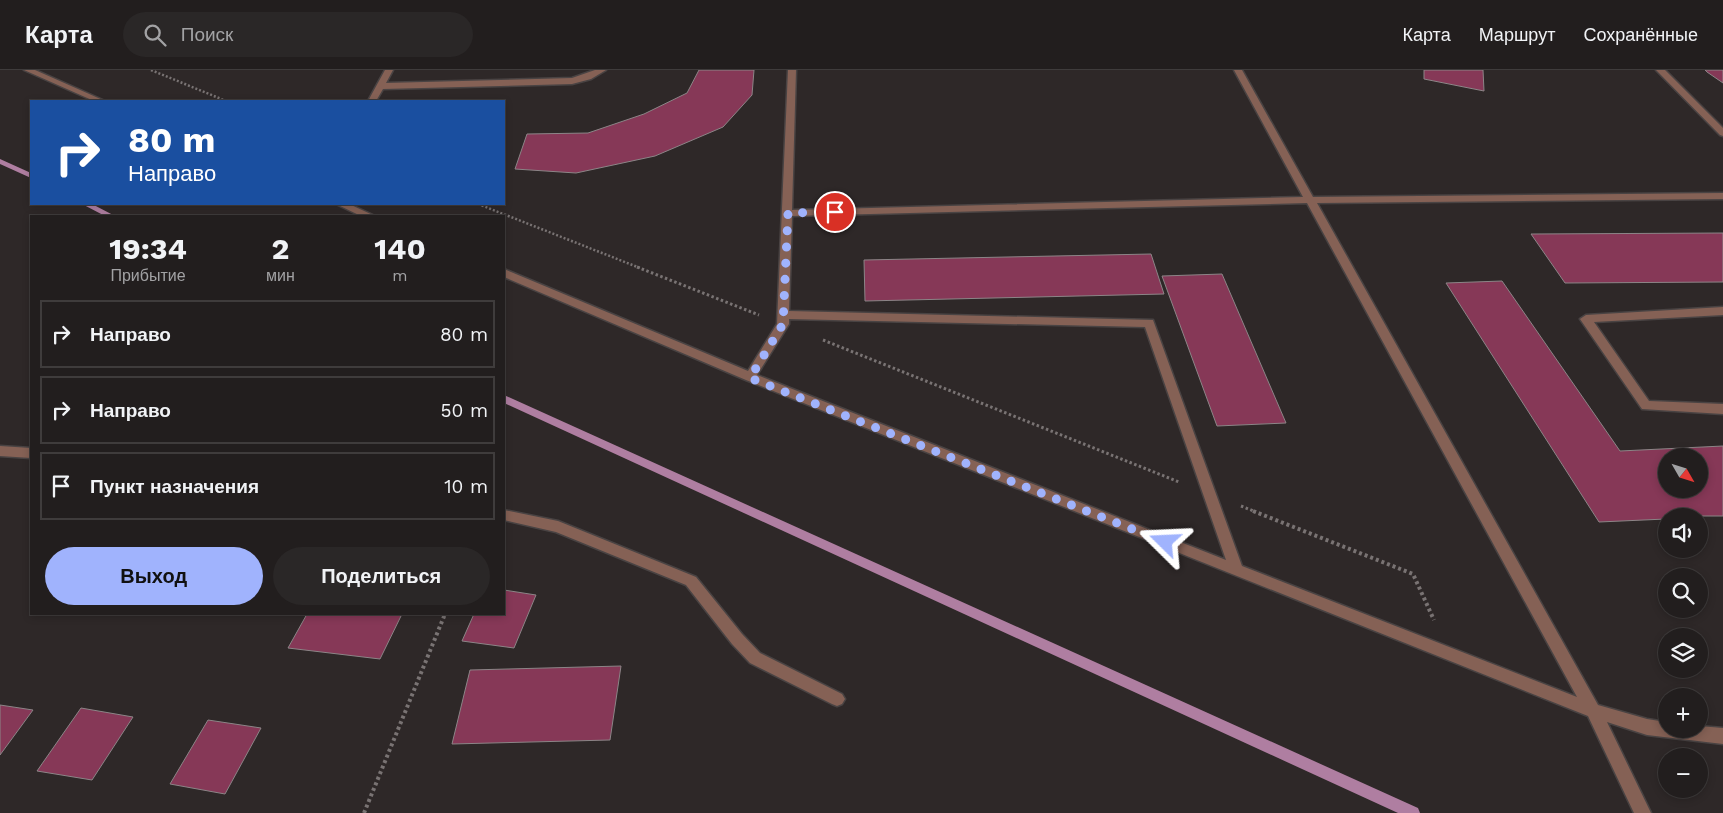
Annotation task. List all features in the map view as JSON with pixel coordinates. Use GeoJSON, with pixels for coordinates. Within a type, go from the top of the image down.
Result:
{"type":"FeatureCollection","features":[{"type":"Feature","properties":{"kind":"street"},"geometry":{"type":"LineString","coordinates":[[28,70],[99,100]]}},
{"type":"Feature","properties":{"kind":"street"},"geometry":{"type":"LineString","coordinates":[[373,100],[389,70]]}},
{"type":"Feature","properties":{"kind":"street"},"geometry":{"type":"LineString","coordinates":[[500,83],[505,70]]}},
{"type":"Feature","properties":{"kind":"street"},"geometry":{"type":"LineString","coordinates":[[380,86],[572,81],[588,78],[602,70]]}},
{"type":"Feature","properties":{"kind":"street"},"geometry":{"type":"LineString","coordinates":[[750,378],[783,320],[792,70]]}},
{"type":"Feature","properties":{"kind":"street"},"geometry":{"type":"LineString","coordinates":[[1238,70],[1593,711],[1643,813]]}},
{"type":"Feature","properties":{"kind":"street"},"geometry":{"type":"LineString","coordinates":[[1660,70],[1723,133]]}},
{"type":"Feature","properties":{"kind":"street"},"geometry":{"type":"LineString","coordinates":[[788,213],[1310,200],[1723,196]]}},
{"type":"Feature","properties":{"kind":"street"},"geometry":{"type":"LineString","coordinates":[[343,205],[368,215]]}},
{"type":"Feature","properties":{"kind":"street"},"geometry":{"type":"LineString","coordinates":[[505,273],[750,378],[1593,711],[1646,727],[1723,736]]}},
{"type":"Feature","properties":{"kind":"street"},"geometry":{"type":"LineString","coordinates":[[1723,311],[1586,319],[1646,406],[1723,409]]}},
{"type":"Feature","properties":{"kind":"street"},"geometry":{"type":"LineString","coordinates":[[783,320],[1149,323],[1237,570]]}},
{"type":"Feature","properties":{"kind":"street"},"geometry":{"type":"LineString","coordinates":[[0,451],[30,453]]}},
{"type":"Feature","properties":{"kind":"street"},"geometry":{"type":"LineString","coordinates":[[505,515],[558,527],[691,581],[736,639],[755,658],[836,699]]}},
{"type":"Feature","properties":{"kind":"path"},"geometry":{"type":"LineString","coordinates":[[151,70],[224,100]]}},
{"type":"Feature","properties":{"kind":"path"},"geometry":{"type":"LineString","coordinates":[[481,205],[783,320],[1210,494],[1413,574],[1450,654]]}},
{"type":"Feature","properties":{"kind":"path"},"geometry":{"type":"LineString","coordinates":[[364,813],[445,615]]}},
{"type":"Feature","properties":{"kind":"building"},"geometry":{"type":"Polygon","coordinates":[[[699,70],[754,70],[752,95],[723,127],[655,156],[576,173],[515,169],[527,134],[588,133],[644,114],[687,93],[699,70]]]}},
{"type":"Feature","properties":{"kind":"building"},"geometry":{"type":"Polygon","coordinates":[[[1424,70],[1483,70],[1484,91],[1424,79],[1424,70]]]}},
{"type":"Feature","properties":{"kind":"building"},"geometry":{"type":"Polygon","coordinates":[[[1705,70],[1723,70],[1723,83],[1707,72],[1705,70]]]}},
{"type":"Feature","properties":{"kind":"building"},"geometry":{"type":"Polygon","coordinates":[[[1723,233],[1723,282],[1565,283],[1531,234],[1723,233]]]}},
{"type":"Feature","properties":{"kind":"building"},"geometry":{"type":"Polygon","coordinates":[[[1151,254],[1164,294],[865,301],[864,260],[1151,254]]]}},
{"type":"Feature","properties":{"kind":"building"},"geometry":{"type":"Polygon","coordinates":[[[1222,274],[1286,423],[1217,426],[1162,276],[1222,274]]]}},
{"type":"Feature","properties":{"kind":"building"},"geometry":{"type":"Polygon","coordinates":[[[1502,281],[1620,451],[1658,449],[1658,498],[1708,498],[1708,448],[1682,448],[1723,446],[1723,516],[1708,516],[1708,508],[1658,508],[1658,519],[1599,522],[1446,283],[1502,281]]]}},
{"type":"Feature","properties":{"kind":"building"},"geometry":{"type":"Polygon","coordinates":[[[505,590],[536,595],[514,648],[462,641],[474,615],[505,615],[505,590]]]}},
{"type":"Feature","properties":{"kind":"building"},"geometry":{"type":"Polygon","coordinates":[[[306,615],[402,615],[380,659],[288,648],[306,615]]]}},
{"type":"Feature","properties":{"kind":"building"},"geometry":{"type":"Polygon","coordinates":[[[621,666],[610,740],[452,744],[470,670],[621,666]]]}},
{"type":"Feature","properties":{"kind":"building"},"geometry":{"type":"Polygon","coordinates":[[[0,705],[33,710],[0,755],[0,705]]]}},
{"type":"Feature","properties":{"kind":"building"},"geometry":{"type":"Polygon","coordinates":[[[81,708],[133,717],[92,780],[37,771],[81,708]]]}},
{"type":"Feature","properties":{"kind":"building"},"geometry":{"type":"Polygon","coordinates":[[[208,720],[261,728],[225,794],[170,784],[208,720]]]}},
{"type":"Feature","properties":{"kind":"waterway"},"geometry":{"type":"LineString","coordinates":[[0,161],[30,176]]}},
{"type":"Feature","properties":{"kind":"waterway"},"geometry":{"type":"LineString","coordinates":[[88,205],[109,215]]}},
{"type":"Feature","properties":{"kind":"waterway"},"geometry":{"type":"LineString","coordinates":[[505,399],[1413,813]]}},
{"type":"Feature","properties":{"kind":"route"},"geometry":{"type":"LineString","coordinates":[[835,212],[788,213],[783,324],[750,378],[1165,542]]}}]}
